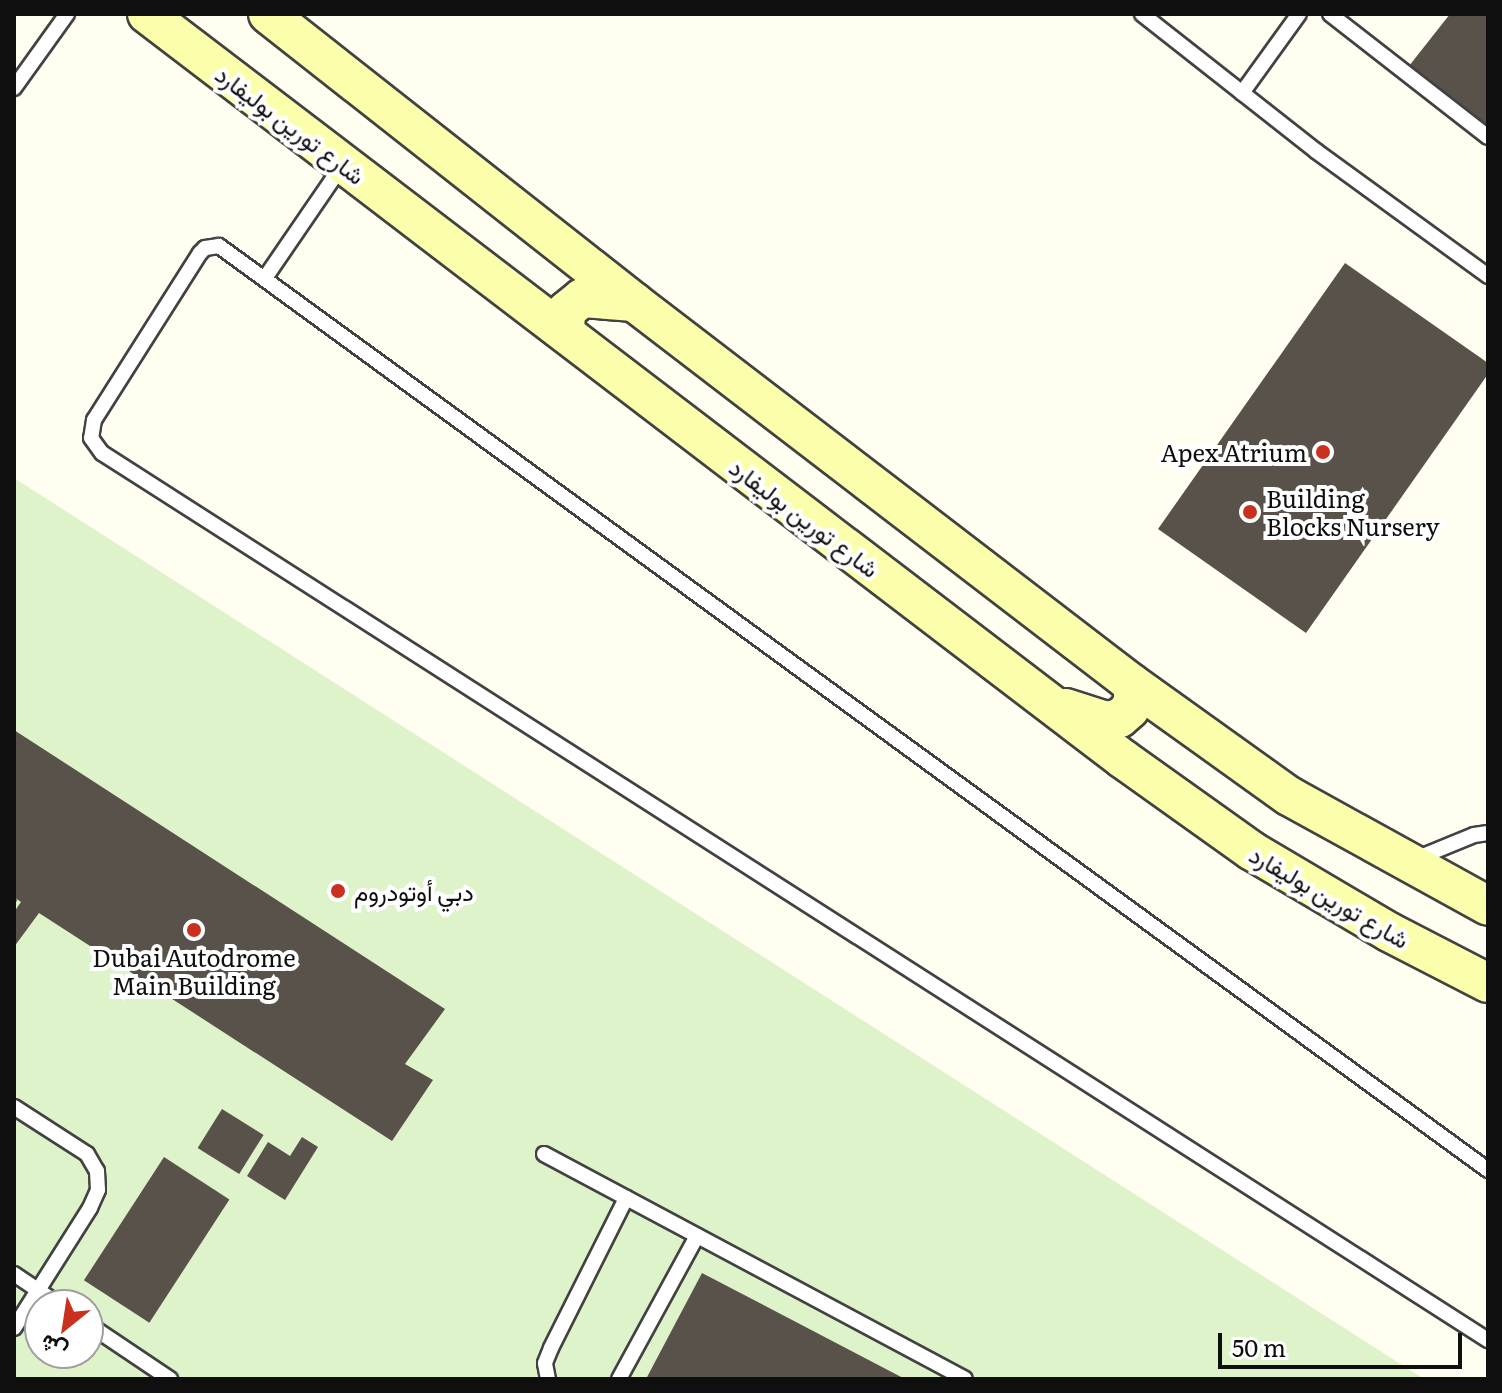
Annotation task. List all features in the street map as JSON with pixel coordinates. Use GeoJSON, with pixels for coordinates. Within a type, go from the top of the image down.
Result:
{"type":"FeatureCollection","features":[{"type":"Feature","properties":{"kind":"main road","name":"شارع تورين بوليفارد"},"geometry":{"type":"LineString","coordinates":[[147,14],[1123,759],[1252,851],[1389,932],[1488,983]]}},
{"type":"Feature","properties":{"kind":"main road"},"geometry":{"type":"LineString","coordinates":[[268,14],[634,302],[1131,683],[1289,796],[1488,906]]}},
{"type":"Feature","properties":{"kind":"main road"},"geometry":{"type":"LineString","coordinates":[[565,331],[566,311],[582,298],[634,302]]}},
{"type":"Feature","properties":{"kind":"main road"},"geometry":{"type":"LineString","coordinates":[[1049,701],[1093,718],[1120,718],[1130,709],[1134,697],[1131,683]]}},
{"type":"Feature","properties":{"kind":"lane"},"geometry":{"type":"LineString","coordinates":[[14,88],[67,14]]}},
{"type":"Feature","properties":{"kind":"lane"},"geometry":{"type":"LineString","coordinates":[[1142,14],[1242,93],[1488,276]]}},
{"type":"Feature","properties":{"kind":"lane"},"geometry":{"type":"LineString","coordinates":[[1242,93],[1299,14]]}},
{"type":"Feature","properties":{"kind":"lane"},"geometry":{"type":"LineString","coordinates":[[1340,17],[1488,137]]}},
{"type":"Feature","properties":{"kind":"lane"},"geometry":{"type":"LineString","coordinates":[[265,278],[343,164]]}},
{"type":"Feature","properties":{"kind":"lane"},"geometry":{"type":"LineString","coordinates":[[1488,1170],[219,246],[205,248],[94,420],[91,438],[95,446],[1488,1340]]}},
{"type":"Feature","properties":{"kind":"lane"},"geometry":{"type":"LineString","coordinates":[[1406,863],[1474,835],[1488,833]]}},
{"type":"Feature","properties":{"kind":"lane"},"geometry":{"type":"LineString","coordinates":[[14,1107],[87,1154],[97,1171],[98,1190],[90,1208],[39,1289]]}},
{"type":"Feature","properties":{"kind":"lane"},"geometry":{"type":"LineString","coordinates":[[544,1154],[965,1379]]}},
{"type":"Feature","properties":{"kind":"lane"},"geometry":{"type":"LineString","coordinates":[[548,1379],[545,1363],[551,1348],[626,1198]]}},
{"type":"Feature","properties":{"kind":"lane"},"geometry":{"type":"LineString","coordinates":[[619,1379],[697,1236]]}},
{"type":"Feature","properties":{"kind":"lane"},"geometry":{"type":"LineString","coordinates":[[14,1274],[35,1289]]}},
{"type":"Feature","properties":{"kind":"lane"},"geometry":{"type":"LineString","coordinates":[[104,1335],[170,1379]]}},
{"type":"Feature","properties":{"kind":"green space","name":"دبي أوتودروم"},"geometry":{"type":"Polygon","coordinates":[[[14,478],[1424,1379],[14,1379],[14,478]]]}},
{"type":"Feature","properties":{"kind":"building"},"geometry":{"type":"Polygon","coordinates":[[[1450,14],[1488,14],[1488,128],[1409,66],[1450,14]]]}},
{"type":"Feature","properties":{"kind":"building","name":"Apex Atrium"},"geometry":{"type":"Polygon","coordinates":[[[1345,263],[1488,363],[1488,374],[1306,633],[1158,529],[1345,263]]]}},
{"type":"Feature","properties":{"kind":"building","name":"Dubai Autodrome Main Building"},"geometry":{"type":"Polygon","coordinates":[[[14,730],[445,1009],[405,1064],[433,1080],[392,1141],[39,913],[14,947],[14,912],[21,902],[14,897],[14,730]]]}},
{"type":"Feature","properties":{"kind":"building"},"geometry":{"type":"Polygon","coordinates":[[[222,1109],[264,1135],[239,1174],[198,1148],[222,1109]]]}},
{"type":"Feature","properties":{"kind":"building"},"geometry":{"type":"Polygon","coordinates":[[[302,1137],[318,1147],[285,1200],[247,1176],[268,1142],[290,1156],[302,1137]]]}},
{"type":"Feature","properties":{"kind":"building"},"geometry":{"type":"Polygon","coordinates":[[[164,1157],[229,1199],[149,1323],[104,1293],[104,1289],[97,1289],[84,1280],[164,1157]]]}},
{"type":"Feature","properties":{"kind":"building"},"geometry":{"type":"Polygon","coordinates":[[[702,1273],[905,1379],[646,1379],[702,1273]]]}},
{"type":"Feature","properties":{"kind":"place","name":"Apex Atrium"},"geometry":{"type":"Point","coordinates":[1323,452]}},
{"type":"Feature","properties":{"kind":"place","name":"Building Blocks Nursery"},"geometry":{"type":"Point","coordinates":[1250,512]}},
{"type":"Feature","properties":{"kind":"place","name":"دبي أوتودروم"},"geometry":{"type":"Point","coordinates":[338,891]}},
{"type":"Feature","properties":{"kind":"place","name":"Dubai Autodrome Main Building"},"geometry":{"type":"Point","coordinates":[194,930]}}]}
